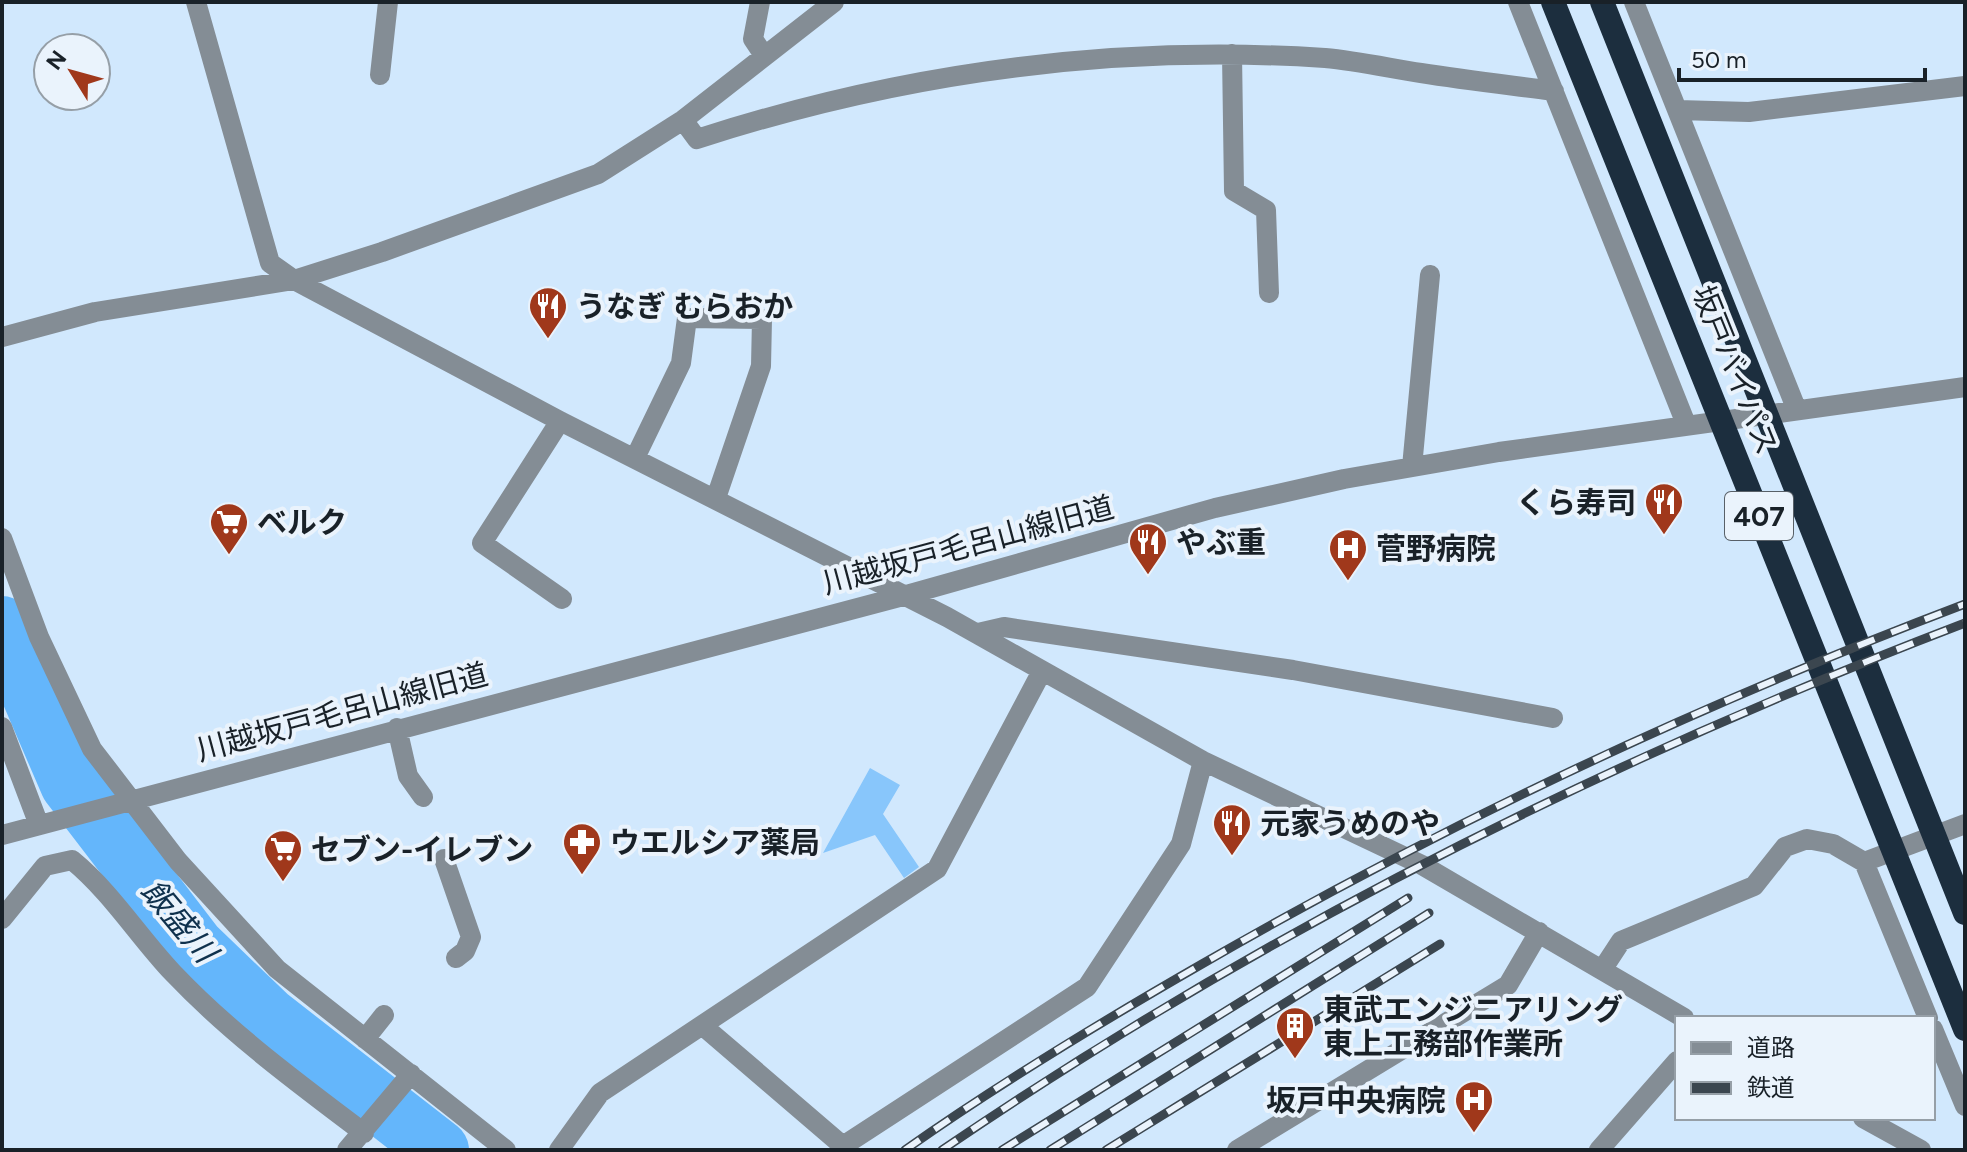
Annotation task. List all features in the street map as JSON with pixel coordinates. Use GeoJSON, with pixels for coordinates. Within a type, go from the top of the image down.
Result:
{"type":"FeatureCollection","features":[{"type":"Feature","properties":{"kind":"highway","name":"坂戸バイパス"},"geometry":{"type":"LineString","coordinates":[[1553,2],[1965,1029]]}},
{"type":"Feature","properties":{"kind":"highway","name":"坂戸バイパス"},"geometry":{"type":"LineString","coordinates":[[1602,2],[1965,913]]}},
{"type":"Feature","properties":{"kind":"street"},"geometry":{"type":"LineString","coordinates":[[196,2],[270,263],[294,280],[560,421],[978,633],[1203,761],[1401,855],[1681,1016]]}},
{"type":"Feature","properties":{"kind":"street"},"geometry":{"type":"LineString","coordinates":[[380,75],[388,2]]}},
{"type":"Feature","properties":{"kind":"street"},"geometry":{"type":"LineString","coordinates":[[760,2],[753,39],[763,54]]}},
{"type":"Feature","properties":{"kind":"street"},"geometry":{"type":"LineString","coordinates":[[2,337],[95,312],[294,280],[382,252],[598,174],[683,120],[763,54],[834,2]]}},
{"type":"Feature","properties":{"kind":"street"},"geometry":{"type":"LineString","coordinates":[[1518,2],[1686,424]]}},
{"type":"Feature","properties":{"kind":"street"},"geometry":{"type":"LineString","coordinates":[[1634,2],[1796,408]]}},
{"type":"Feature","properties":{"kind":"street"},"geometry":{"type":"LineString","coordinates":[[683,120],[697,139],[894,85],[998,67],[1105,57],[1232,54],[1329,59],[1554,91]]}},
{"type":"Feature","properties":{"kind":"street"},"geometry":{"type":"LineString","coordinates":[[1232,54],[1234,191],[1266,210],[1269,293]]}},
{"type":"Feature","properties":{"kind":"street"},"geometry":{"type":"LineString","coordinates":[[1678,110],[1749,112],[1965,86]]}},
{"type":"Feature","properties":{"kind":"street"},"geometry":{"type":"LineString","coordinates":[[1412,467],[1430,275]]}},
{"type":"Feature","properties":{"kind":"street"},"geometry":{"type":"LineString","coordinates":[[635,458],[681,363],[687,318],[762,319],[761,366],[716,498]]}},
{"type":"Feature","properties":{"kind":"street","name":"川越坂戸毛呂山線旧道"},"geometry":{"type":"LineString","coordinates":[[2,835],[903,596],[1215,508],[1412,467],[1796,408],[1965,387]]}},
{"type":"Feature","properties":{"kind":"street"},"geometry":{"type":"LineString","coordinates":[[560,421],[482,543],[562,599]]}},
{"type":"Feature","properties":{"kind":"street"},"geometry":{"type":"LineString","coordinates":[[2,538],[39,637],[71,707],[92,749],[128,801],[178,861],[277,969],[506,1150]]}},
{"type":"Feature","properties":{"kind":"street"},"geometry":{"type":"LineString","coordinates":[[978,633],[1004,627],[1019,629],[1293,670],[1553,718]]}},
{"type":"Feature","properties":{"kind":"street"},"geometry":{"type":"LineString","coordinates":[[559,1150],[600,1093],[937,869],[1042,671]]}},
{"type":"Feature","properties":{"kind":"street"},"geometry":{"type":"LineString","coordinates":[[2,727],[48,823]]}},
{"type":"Feature","properties":{"kind":"street"},"geometry":{"type":"LineString","coordinates":[[397,728],[408,776],[423,797]]}},
{"type":"Feature","properties":{"kind":"street"},"geometry":{"type":"LineString","coordinates":[[703,1026],[843,1146],[1087,987],[1181,844],[1203,761]]}},
{"type":"Feature","properties":{"kind":"street"},"geometry":{"type":"LineString","coordinates":[[1864,862],[1965,824]]}},
{"type":"Feature","properties":{"kind":"street"},"geometry":{"type":"LineString","coordinates":[[1602,970],[1621,941],[1754,886],[1785,847],[1807,839],[1833,844],[1864,862],[1927,1016]]}},
{"type":"Feature","properties":{"kind":"street"},"geometry":{"type":"LineString","coordinates":[[444,859],[471,937],[465,951],[456,958]]}},
{"type":"Feature","properties":{"kind":"street"},"geometry":{"type":"LineString","coordinates":[[2,919],[45,866],[72,860],[101,884],[172,972],[248,1045],[365,1132]]}},
{"type":"Feature","properties":{"kind":"street"},"geometry":{"type":"LineString","coordinates":[[1237,1150],[1508,985],[1539,932]]}},
{"type":"Feature","properties":{"kind":"street"},"geometry":{"type":"LineString","coordinates":[[365,1039],[384,1015]]}},
{"type":"Feature","properties":{"kind":"street"},"geometry":{"type":"LineString","coordinates":[[1935,1034],[1965,1106]]}},
{"type":"Feature","properties":{"kind":"street"},"geometry":{"type":"LineString","coordinates":[[1599,1150],[1675,1063]]}},
{"type":"Feature","properties":{"kind":"street"},"geometry":{"type":"LineString","coordinates":[[347,1150],[410,1076]]}},
{"type":"Feature","properties":{"kind":"street"},"geometry":{"type":"LineString","coordinates":[[1867,1120],[1921,1150]]}},
{"type":"Feature","properties":{"kind":"shaded area"},"geometry":{"type":"Polygon","coordinates":[[[870,768],[900,785],[883,814],[919,867],[904,878],[875,835],[823,853],[870,768]]]}},
{"type":"Feature","properties":{"kind":"waterway","name":"飯盛川"},"geometry":{"type":"LineString","coordinates":[[2,626],[70,784],[195,947],[268,1017],[439,1150]]}},
{"type":"Feature","properties":{"kind":"railway"},"geometry":{"type":"LineString","coordinates":[[905,1150],[1014,1077],[1126,1008],[1387,862],[1481,814],[1672,725],[1866,642],[1965,604]]}},
{"type":"Feature","properties":{"kind":"railway"},"geometry":{"type":"LineString","coordinates":[[942,1150],[1186,995],[1438,856],[1698,733],[1965,623]]}},
{"type":"Feature","properties":{"kind":"railway"},"geometry":{"type":"LineString","coordinates":[[1002,1150],[1408,898]]}},
{"type":"Feature","properties":{"kind":"railway"},"geometry":{"type":"LineString","coordinates":[[1050,1150],[1429,913]]}},
{"type":"Feature","properties":{"kind":"railway"},"geometry":{"type":"LineString","coordinates":[[1106,1150],[1440,944]]}},
{"type":"Feature","properties":{"kind":"place","name":"うなぎ むらおか"},"geometry":{"type":"Point","coordinates":[548,340]}},
{"type":"Feature","properties":{"kind":"place","name":"くら寿司"},"geometry":{"type":"Point","coordinates":[1664,536]}},
{"type":"Feature","properties":{"kind":"place","name":"ベルク"},"geometry":{"type":"Point","coordinates":[229,556]}},
{"type":"Feature","properties":{"kind":"place","name":"やぶ重"},"geometry":{"type":"Point","coordinates":[1148,576]}},
{"type":"Feature","properties":{"kind":"place","name":"菅野病院"},"geometry":{"type":"Point","coordinates":[1348,582]}},
{"type":"Feature","properties":{"kind":"place","name":"元家うめのや"},"geometry":{"type":"Point","coordinates":[1232,857]}},
{"type":"Feature","properties":{"kind":"place","name":"ウエルシア薬局"},"geometry":{"type":"Point","coordinates":[582,876]}},
{"type":"Feature","properties":{"kind":"place","name":"セブン-イレブン"},"geometry":{"type":"Point","coordinates":[283,883]}},
{"type":"Feature","properties":{"kind":"place","name":"東武エンジニアリング 東上工務部作業所"},"geometry":{"type":"Point","coordinates":[1295,1060]}},
{"type":"Feature","properties":{"kind":"place","name":"坂戸中央病院"},"geometry":{"type":"Point","coordinates":[1474,1134]}}]}
